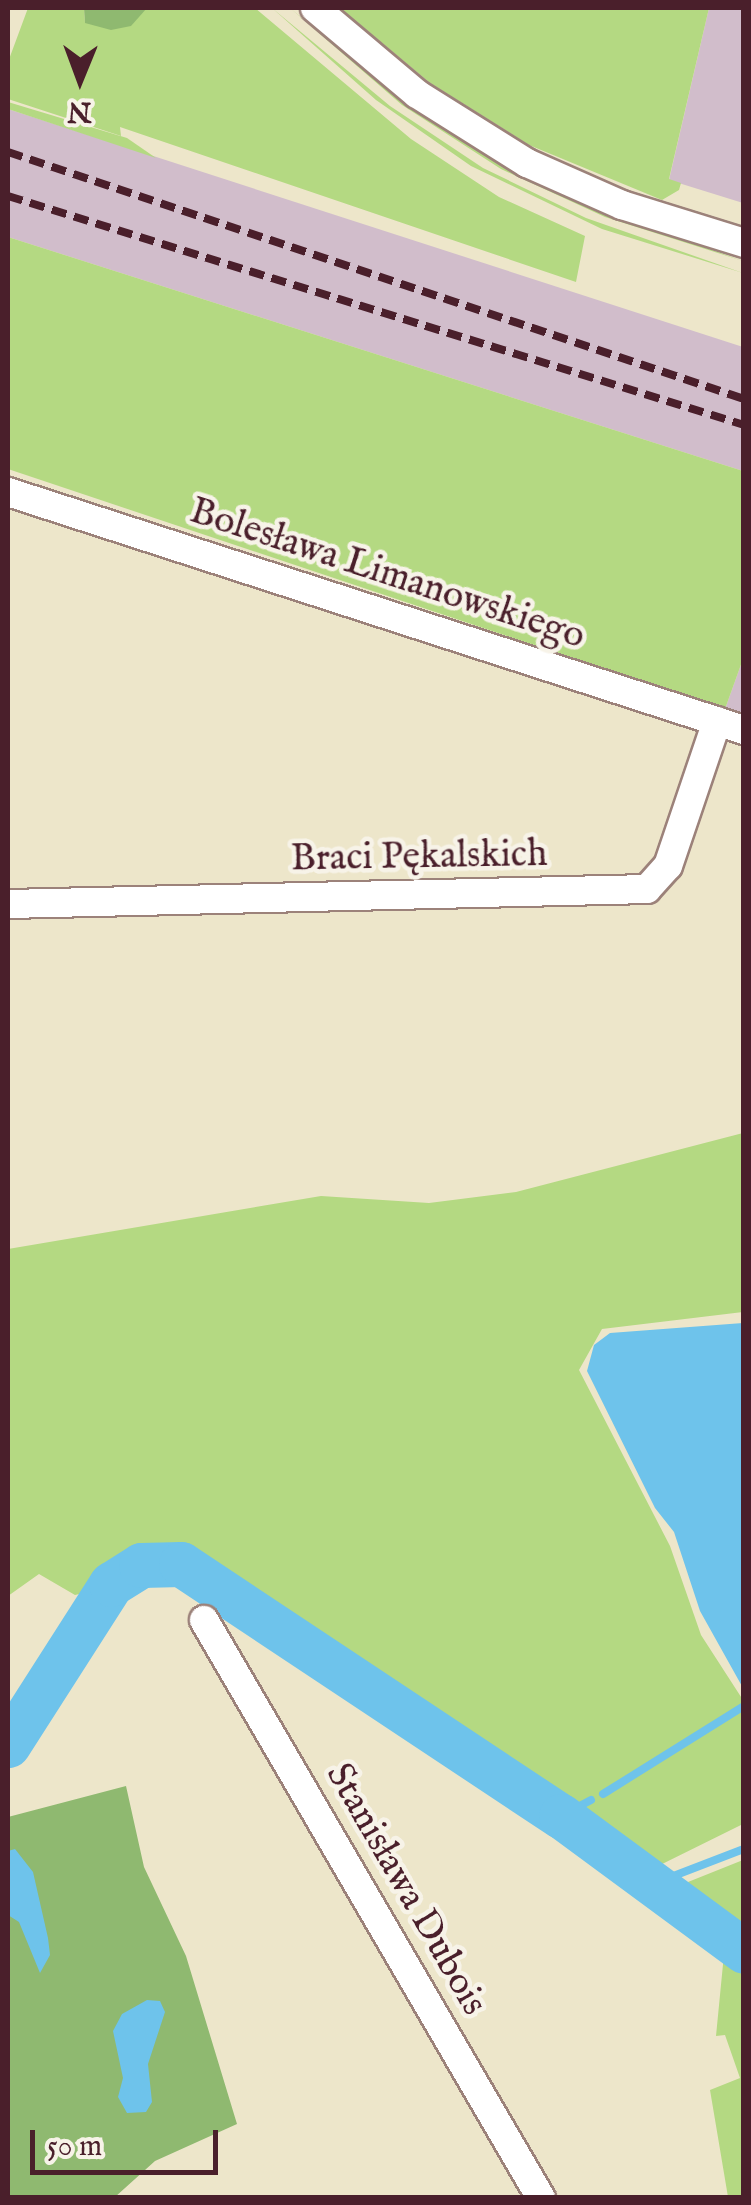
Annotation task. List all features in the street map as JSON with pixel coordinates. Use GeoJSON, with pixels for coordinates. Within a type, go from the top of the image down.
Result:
{"type":"FeatureCollection","features":[{"type":"Feature","properties":{"kind":"street"},"geometry":{"type":"LineString","coordinates":[[315,8],[416,94],[501,149],[588,192],[744,242]]}},
{"type":"Feature","properties":{"kind":"street","name":"Bolesława Limanowskiego"},"geometry":{"type":"LineString","coordinates":[[8,492],[730,725]]}},
{"type":"Feature","properties":{"kind":"street","name":"Braci Pękalskich"},"geometry":{"type":"LineString","coordinates":[[8,904],[648,889],[667,870],[730,725]]}},
{"type":"Feature","properties":{"kind":"street","name":"Stanisława Dubois"},"geometry":{"type":"LineString","coordinates":[[204,1620],[541,2198]]}},
{"type":"Feature","properties":{"kind":"shaded area"},"geometry":{"type":"Polygon","coordinates":[[[709,8],[743,8],[743,203],[669,180],[709,8]]]}},
{"type":"Feature","properties":{"kind":"shaded area"},"geometry":{"type":"Polygon","coordinates":[[[8,109],[743,347],[743,471],[8,237],[8,109]]]}},
{"type":"Feature","properties":{"kind":"shaded area"},"geometry":{"type":"Polygon","coordinates":[[[743,659],[743,714],[725,709],[743,659]]]}},
{"type":"Feature","properties":{"kind":"green space"},"geometry":{"type":"Polygon","coordinates":[[[28,8],[84,8],[85,23],[147,8],[255,8],[411,139],[499,197],[585,236],[576,282],[120,127],[121,136],[8,99],[8,62],[28,8]]]}},
{"type":"Feature","properties":{"kind":"green space"},"geometry":{"type":"Polygon","coordinates":[[[84,8],[147,8],[131,26],[111,30],[85,23],[84,8]]]}},
{"type":"Feature","properties":{"kind":"green space"},"geometry":{"type":"Polygon","coordinates":[[[272,8],[390,106],[483,168],[586,218],[743,273],[602,229],[471,166],[376,100],[272,8]]]}},
{"type":"Feature","properties":{"kind":"green space"},"geometry":{"type":"Polygon","coordinates":[[[290,8],[393,94],[489,158],[582,204],[743,261],[605,217],[501,169],[402,105],[290,8]]]}},
{"type":"Feature","properties":{"kind":"green space"},"geometry":{"type":"Polygon","coordinates":[[[340,8],[709,8],[669,179],[681,183],[679,190],[662,200],[529,145],[430,83],[340,8]]]}},
{"type":"Feature","properties":{"kind":"green space"},"geometry":{"type":"Polygon","coordinates":[[[8,102],[127,138],[156,158],[8,109],[8,102]]]}},
{"type":"Feature","properties":{"kind":"green space"},"geometry":{"type":"Polygon","coordinates":[[[8,237],[743,471],[743,659],[725,709],[8,469],[8,237]]]}},
{"type":"Feature","properties":{"kind":"green space"},"geometry":{"type":"Polygon","coordinates":[[[743,1133],[743,1312],[602,1329],[579,1370],[670,1546],[701,1635],[743,1700],[743,1824],[648,1871],[335,1643],[188,1556],[129,1559],[93,1591],[75,1595],[39,1574],[8,1596],[8,1249],[321,1196],[429,1203],[516,1192],[743,1133]]]}},
{"type":"Feature","properties":{"kind":"green space"},"geometry":{"type":"Polygon","coordinates":[[[126,1786],[144,1867],[186,1956],[237,2124],[155,2161],[115,2197],[8,2196],[8,1817],[126,1786]]]}},
{"type":"Feature","properties":{"kind":"green space"},"geometry":{"type":"Polygon","coordinates":[[[743,1860],[743,1943],[694,1907],[683,1884],[743,1860]]]}},
{"type":"Feature","properties":{"kind":"green space"},"geometry":{"type":"Polygon","coordinates":[[[724,1954],[743,1965],[743,2197],[728,2197],[710,2090],[740,2078],[725,2035],[716,2036],[724,1954]]]}},
{"type":"Feature","properties":{"kind":"water"},"geometry":{"type":"Polygon","coordinates":[[[744,1323],[743,1688],[700,1611],[674,1532],[655,1508],[587,1371],[594,1345],[610,1333],[744,1323]]]}},
{"type":"Feature","properties":{"kind":"water"},"geometry":{"type":"Polygon","coordinates":[[[15,1849],[33,1872],[48,1938],[50,1955],[40,1973],[19,1922],[8,1915],[8,1851],[15,1849]]]}},
{"type":"Feature","properties":{"kind":"water"},"geometry":{"type":"Polygon","coordinates":[[[147,2000],[160,2001],[165,2012],[148,2064],[152,2102],[146,2112],[127,2113],[118,2097],[123,2078],[113,2031],[122,2014],[147,2000]]]}},
{"type":"Feature","properties":{"kind":"waterway"},"geometry":{"type":"LineString","coordinates":[[8,1745],[111,1584],[141,1565],[181,1564],[561,1816],[744,1951]]}},
{"type":"Feature","properties":{"kind":"waterway"},"geometry":{"type":"LineString","coordinates":[[603,1794],[744,1706]]}},
{"type":"Feature","properties":{"kind":"waterway"},"geometry":{"type":"LineString","coordinates":[[561,1816],[591,1800]]}},
{"type":"Feature","properties":{"kind":"waterway"},"geometry":{"type":"LineString","coordinates":[[650,1885],[744,1849]]}},
{"type":"Feature","properties":{"kind":"railway"},"geometry":{"type":"LineString","coordinates":[[8,152],[744,399]]}},
{"type":"Feature","properties":{"kind":"railway"},"geometry":{"type":"LineString","coordinates":[[8,196],[744,425]]}}]}
